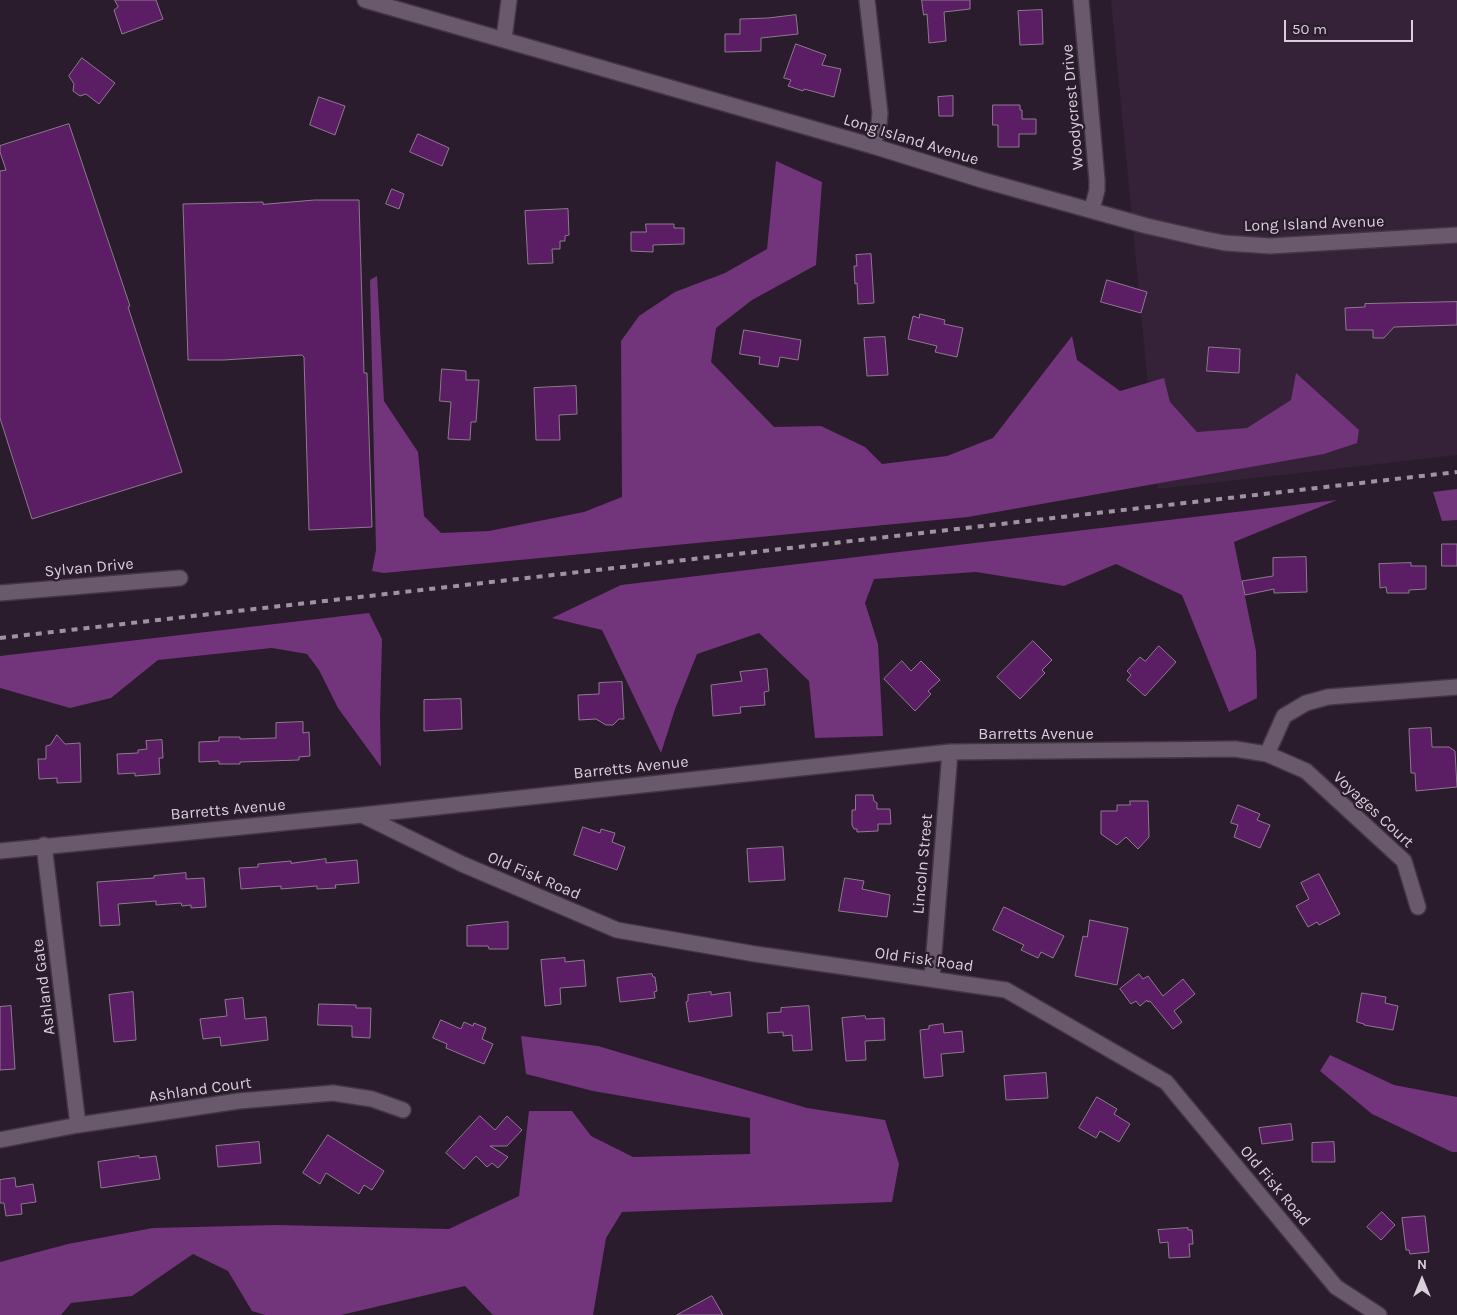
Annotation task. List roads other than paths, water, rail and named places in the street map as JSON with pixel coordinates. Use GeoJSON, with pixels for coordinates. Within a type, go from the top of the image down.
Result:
{"type":"FeatureCollection","features":[{"type":"Feature","properties":{"kind":"street","name":"Long Island Avenue"},"geometry":{"type":"LineString","coordinates":[[365,0],[873,146],[982,180],[1174,233],[1249,245],[1296,245],[1457,235]]}},
{"type":"Feature","properties":{"kind":"street"},"geometry":{"type":"LineString","coordinates":[[504,39],[509,0]]}},
{"type":"Feature","properties":{"kind":"street"},"geometry":{"type":"LineString","coordinates":[[867,0],[880,112],[873,146]]}},
{"type":"Feature","properties":{"kind":"street","name":"Woodycrest Drive"},"geometry":{"type":"LineString","coordinates":[[1081,0],[1097,180],[1097,190],[1092,209]]}},
{"type":"Feature","properties":{"kind":"street","name":"Sylvan Drive"},"geometry":{"type":"LineString","coordinates":[[0,593],[180,578]]}},
{"type":"Feature","properties":{"kind":"street"},"geometry":{"type":"LineString","coordinates":[[1267,754],[1284,716],[1306,704],[1328,697],[1457,687]]}},
{"type":"Feature","properties":{"kind":"street","name":"Barretts Avenue"},"geometry":{"type":"LineString","coordinates":[[0,851],[950,752],[1235,749],[1267,754],[1306,771]]}},
{"type":"Feature","properties":{"kind":"street","name":"Lincoln Street"},"geometry":{"type":"LineString","coordinates":[[932,978],[950,752]]}},
{"type":"Feature","properties":{"kind":"street","name":"Voyages Court"},"geometry":{"type":"LineString","coordinates":[[1306,771],[1404,861],[1418,907]]}},
{"type":"Feature","properties":{"kind":"street","name":"Old Fisk Road"},"geometry":{"type":"LineString","coordinates":[[362,814],[462,864],[617,930],[755,954],[1006,990],[1166,1082],[1336,1287],[1379,1315]]}},
{"type":"Feature","properties":{"kind":"street","name":"Ashland Gate"},"geometry":{"type":"LineString","coordinates":[[44,845],[78,1125]]}},
{"type":"Feature","properties":{"kind":"street","name":"Ashland Court"},"geometry":{"type":"LineString","coordinates":[[0,1140],[78,1125],[240,1101],[332,1093],[372,1099],[404,1110]]}},
{"type":"Feature","properties":{"kind":"railway"},"geometry":{"type":"LineString","coordinates":[[0,638],[1457,472]]}}]}
